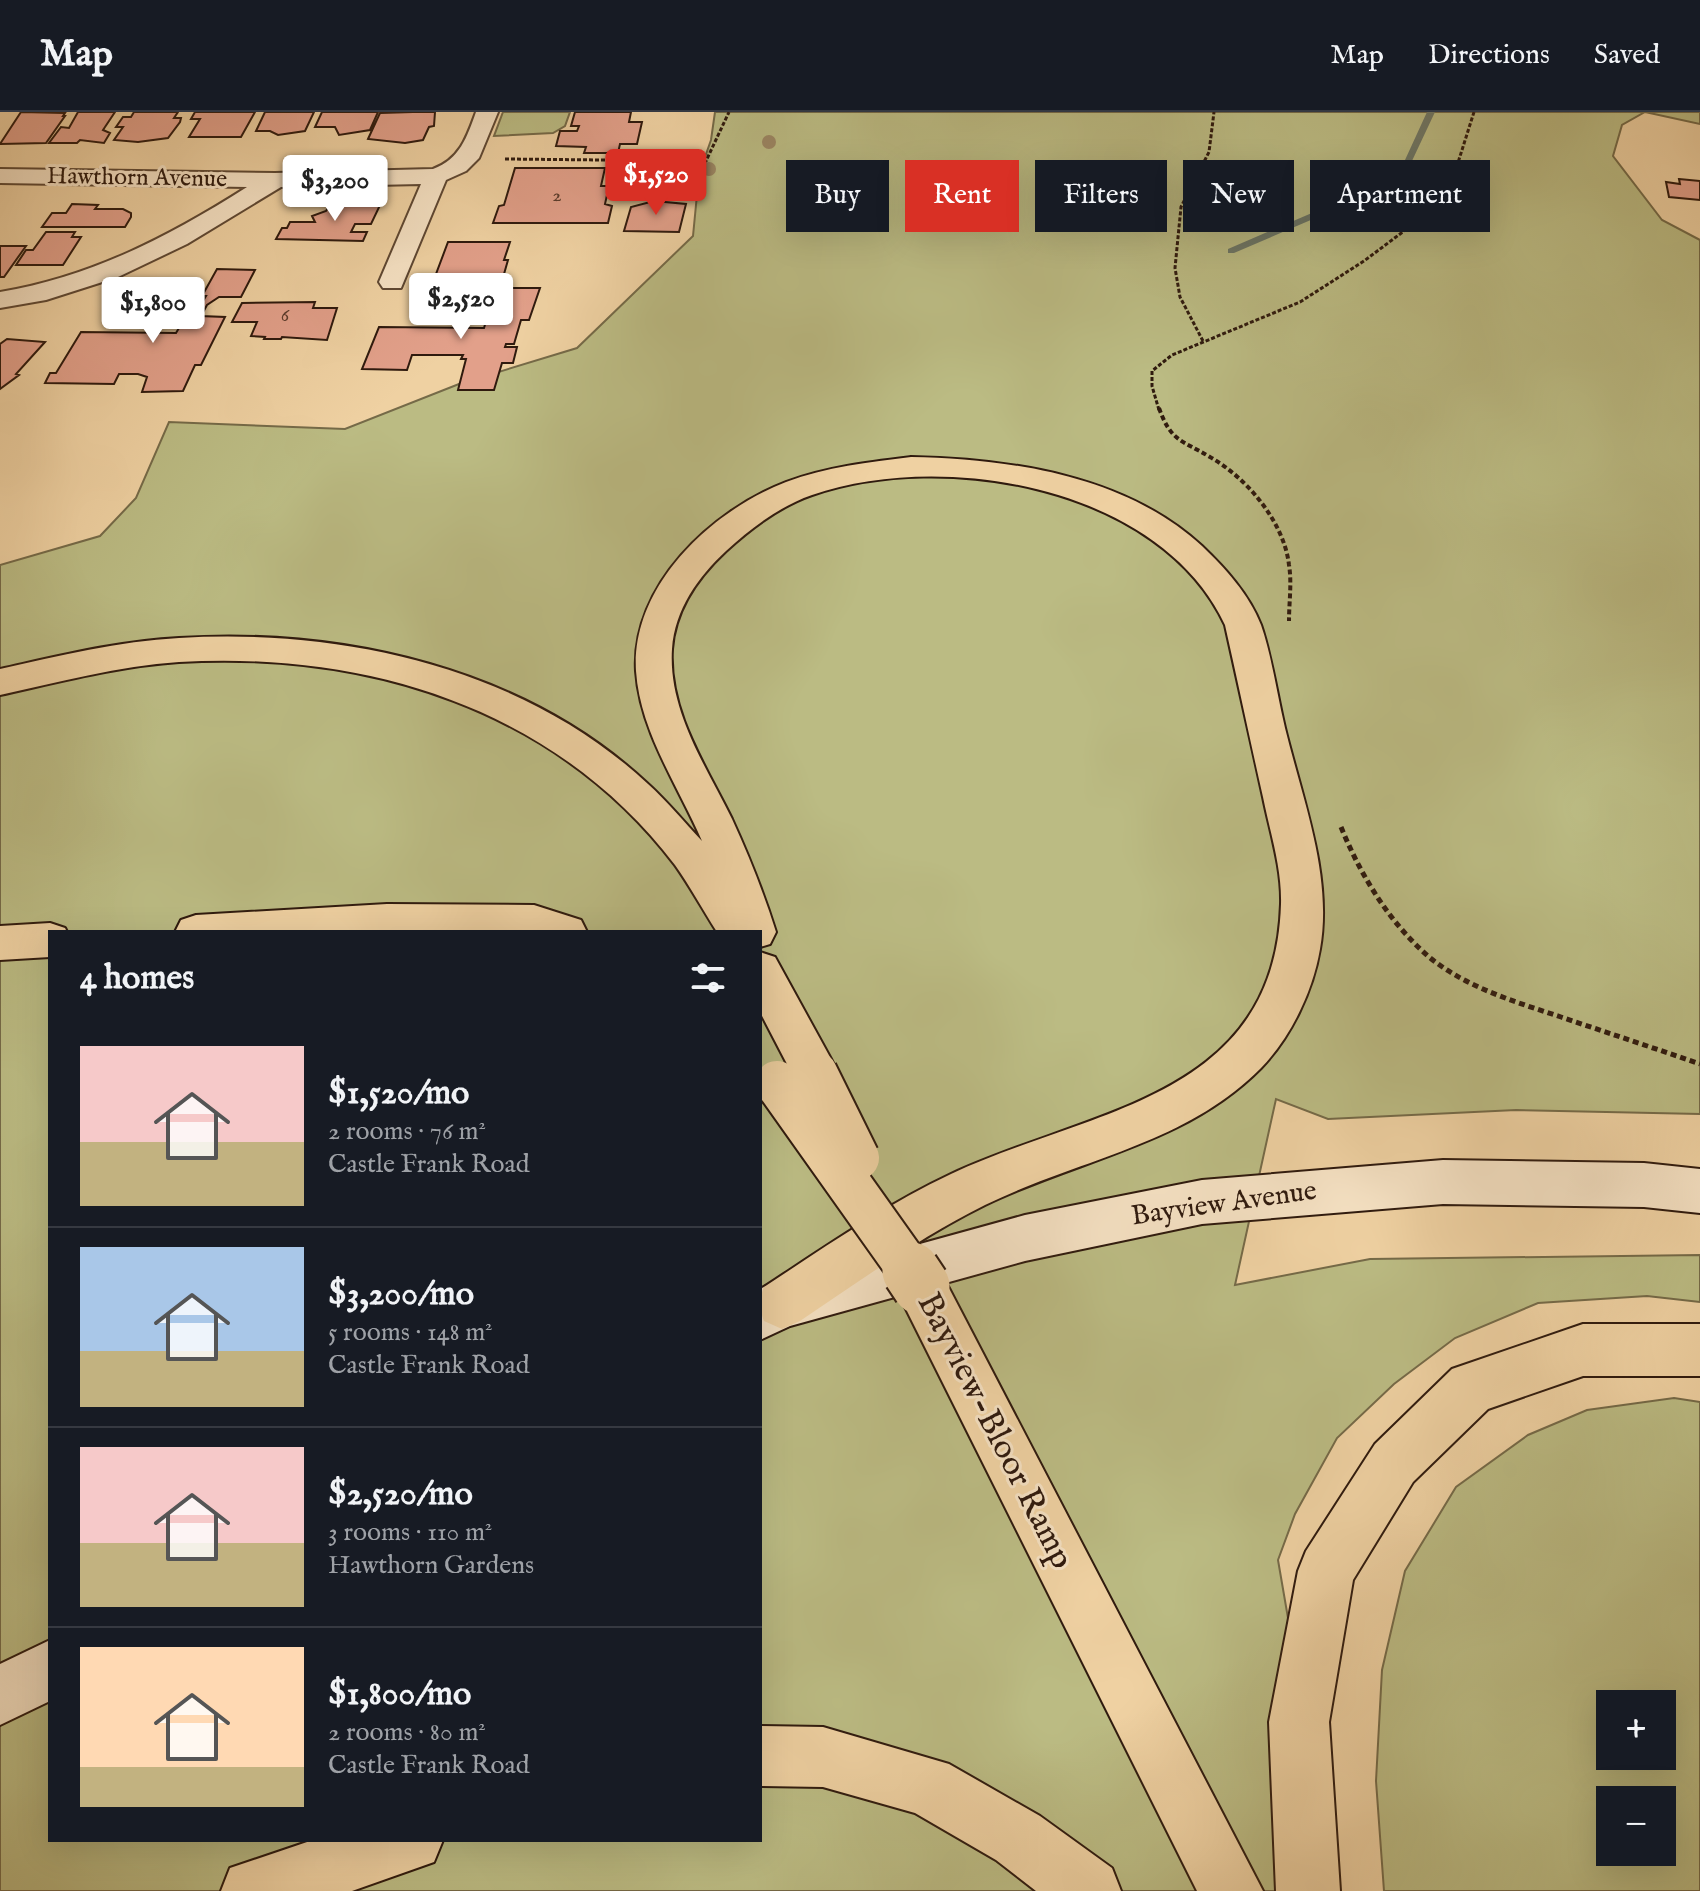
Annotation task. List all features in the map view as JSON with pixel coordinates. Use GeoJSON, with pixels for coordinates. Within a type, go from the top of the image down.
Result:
{"type":"FeatureCollection","features":[{"type":"Feature","properties":{"kind":"main road"},"geometry":{"type":"LineString","coordinates":[[754,930],[731,863],[659,701],[654,649],[667,600],[699,556],[739,521],[799,489],[854,473],[913,467],[989,469],[1097,497],[1146,522],[1190,553],[1227,593],[1243,625],[1301,891],[1295,969],[1288,994],[1275,1019],[1245,1056],[1189,1098],[1113,1135],[969,1189],[771,1310]]}},
{"type":"Feature","properties":{"kind":"main road"},"geometry":{"type":"LineString","coordinates":[[0,682],[107,660],[179,650],[246,649],[316,652],[395,667],[464,687],[545,725],[625,784],[680,841],[738,930]]}},
{"type":"Feature","properties":{"kind":"main road"},"geometry":{"type":"LineString","coordinates":[[231,930],[387,921],[534,922],[560,930]]}},
{"type":"Feature","properties":{"kind":"main road"},"geometry":{"type":"LineString","coordinates":[[0,943],[48,940]]}},
{"type":"Feature","properties":{"kind":"main road"},"geometry":{"type":"LineString","coordinates":[[762,956],[784,1072]]}},
{"type":"Feature","properties":{"kind":"main road","name":"Bayview-Bloor Ramp"},"geometry":{"type":"LineString","coordinates":[[784,1072],[921,1286],[1231,1891]]}},
{"type":"Feature","properties":{"kind":"main road","name":"Bayview Avenue"},"geometry":{"type":"LineString","coordinates":[[771,1310],[1025,1238],[1202,1202],[1443,1182],[1644,1185],[1700,1191]]}},
{"type":"Feature","properties":{"kind":"main road"},"geometry":{"type":"LineString","coordinates":[[1308,1891],[1299,1722],[1326,1571],[1394,1463],[1471,1388],[1583,1350],[1700,1350]]}},
{"type":"Feature","properties":{"kind":"main road"},"geometry":{"type":"LineString","coordinates":[[0,1695],[48,1671]]}},
{"type":"Feature","properties":{"kind":"main road"},"geometry":{"type":"LineString","coordinates":[[762,1756],[823,1757],[927,1786],[1018,1838],[1089,1891]]}},
{"type":"Feature","properties":{"kind":"main road"},"geometry":{"type":"LineString","coordinates":[[253,1891],[406,1842]]}},
{"type":"Feature","properties":{"kind":"street"},"geometry":{"type":"LineString","coordinates":[[392,282],[436,176],[457,169],[468,159],[487,112]]}},
{"type":"Feature","properties":{"kind":"street","name":"Hawthorn Avenue"},"geometry":{"type":"LineString","coordinates":[[0,176],[275,180],[436,176]]}},
{"type":"Feature","properties":{"kind":"street"},"geometry":{"type":"LineString","coordinates":[[0,300],[55,289],[106,271],[179,235],[275,180]]}},
{"type":"Feature","properties":{"kind":"path"},"geometry":{"type":"LineString","coordinates":[[468,159],[706,161],[729,112]]}},
{"type":"Feature","properties":{"kind":"path"},"geometry":{"type":"LineString","coordinates":[[1204,341],[1180,297],[1175,268],[1181,207],[1209,152],[1214,112]]}},
{"type":"Feature","properties":{"kind":"path"},"geometry":{"type":"LineString","coordinates":[[1289,628],[1287,551],[1270,517],[1253,494],[1222,464],[1181,445],[1165,427],[1150,378],[1158,364],[1204,341],[1300,302],[1364,261],[1424,216],[1456,169],[1474,112]]}},
{"type":"Feature","properties":{"kind":"path"},"geometry":{"type":"LineString","coordinates":[[1339,823],[1352,856],[1378,898],[1424,951],[1447,970],[1477,987],[1700,1064]]}},
{"type":"Feature","properties":{"kind":"green space"},"geometry":{"type":"Polygon","coordinates":[[[503,112],[570,112],[565,126],[553,133],[494,136],[503,112]]]}},
{"type":"Feature","properties":{"kind":"green space"},"geometry":{"type":"Polygon","coordinates":[[[715,112],[1645,112],[1622,125],[1613,156],[1662,220],[1700,240],[1700,1114],[1516,1110],[1328,1119],[1276,1099],[1235,1285],[1370,1259],[1700,1255],[1700,1302],[1647,1296],[1538,1303],[1455,1338],[1394,1384],[1337,1438],[1295,1514],[1278,1560],[1335,1891],[0,1891],[0,565],[100,536],[136,498],[169,422],[345,429],[459,384],[577,348],[693,236],[699,174],[711,140],[715,112]]]}},
{"type":"Feature","properties":{"kind":"green space"},"geometry":{"type":"Polygon","coordinates":[[[1645,112],[1700,112],[1700,124],[1645,112]]]}},
{"type":"Feature","properties":{"kind":"green space"},"geometry":{"type":"Polygon","coordinates":[[[1674,1398],[1700,1402],[1700,1891],[1384,1891],[1376,1781],[1382,1670],[1405,1571],[1456,1487],[1528,1435],[1587,1410],[1674,1398]]]}},
{"type":"Feature","properties":{"kind":"building"},"geometry":{"type":"Polygon","coordinates":[[[21,112],[65,113],[65,116],[46,143],[0,144],[21,112]]]}},
{"type":"Feature","properties":{"kind":"building"},"geometry":{"type":"Polygon","coordinates":[[[78,112],[115,112],[103,130],[110,133],[104,143],[80,140],[77,143],[49,143],[61,127],[69,128],[78,112]]]}},
{"type":"Feature","properties":{"kind":"building"},"geometry":{"type":"Polygon","coordinates":[[[134,112],[178,112],[174,118],[181,118],[168,138],[138,142],[114,140],[123,127],[116,127],[123,117],[131,117],[134,112]]]}},
{"type":"Feature","properties":{"kind":"building"},"geometry":{"type":"Polygon","coordinates":[[[195,112],[255,112],[241,137],[189,137],[200,119],[191,119],[195,112]]]}},
{"type":"Feature","properties":{"kind":"building"},"geometry":{"type":"Polygon","coordinates":[[[265,112],[314,112],[305,131],[278,135],[270,131],[256,131],[265,112]]]}},
{"type":"Feature","properties":{"kind":"building"},"geometry":{"type":"Polygon","coordinates":[[[322,112],[378,112],[370,130],[339,135],[335,127],[315,127],[322,112]]]}},
{"type":"Feature","properties":{"kind":"building"},"geometry":{"type":"Polygon","coordinates":[[[435,112],[434,126],[429,127],[423,140],[405,143],[368,139],[380,113],[435,112]]]}},
{"type":"Feature","properties":{"kind":"building"},"geometry":{"type":"Polygon","coordinates":[[[575,112],[631,112],[629,122],[642,122],[637,144],[620,144],[618,153],[584,153],[586,147],[556,146],[560,131],[577,131],[579,126],[571,126],[575,112]]]}},
{"type":"Feature","properties":{"kind":"building"},"geometry":{"type":"Polygon","coordinates":[[[515,168],[605,168],[601,186],[609,186],[605,204],[612,206],[608,223],[493,223],[499,206],[504,205],[515,168]]]}},
{"type":"Feature","properties":{"kind":"building"},"geometry":{"type":"Polygon","coordinates":[[[1679,179],[1700,181],[1700,200],[1669,197],[1666,182],[1680,184],[1679,179]]]}},
{"type":"Feature","properties":{"kind":"building"},"geometry":{"type":"Polygon","coordinates":[[[382,201],[371,224],[355,224],[351,232],[367,232],[363,241],[276,239],[290,222],[315,222],[312,216],[326,211],[331,203],[382,201]]]}},
{"type":"Feature","properties":{"kind":"building"},"geometry":{"type":"Polygon","coordinates":[[[654,201],[686,204],[679,232],[624,231],[631,207],[654,201]]]}},
{"type":"Feature","properties":{"kind":"building"},"geometry":{"type":"Polygon","coordinates":[[[72,204],[98,205],[95,209],[123,209],[131,213],[131,217],[125,227],[42,227],[52,213],[66,213],[72,204]]]}},
{"type":"Feature","properties":{"kind":"building"},"geometry":{"type":"Polygon","coordinates":[[[46,232],[75,232],[72,237],[81,237],[63,265],[16,265],[26,250],[33,250],[46,232]]]}},
{"type":"Feature","properties":{"kind":"building"},"geometry":{"type":"Polygon","coordinates":[[[448,242],[510,242],[504,260],[508,260],[504,274],[493,274],[490,282],[433,282],[448,242]]]}},
{"type":"Feature","properties":{"kind":"building"},"geometry":{"type":"Polygon","coordinates":[[[0,246],[26,246],[4,277],[0,277],[0,246]]]}},
{"type":"Feature","properties":{"kind":"building"},"geometry":{"type":"Polygon","coordinates":[[[217,269],[255,270],[241,297],[219,297],[207,305],[201,316],[225,317],[201,365],[195,365],[183,391],[142,392],[147,377],[138,374],[119,374],[114,384],[45,383],[50,373],[56,373],[81,332],[176,333],[186,316],[180,315],[188,301],[203,301],[206,296],[202,296],[217,269]]]}},
{"type":"Feature","properties":{"kind":"building"},"geometry":{"type":"Polygon","coordinates":[[[496,288],[540,288],[529,320],[521,320],[514,344],[506,344],[505,347],[517,347],[513,363],[502,363],[494,390],[458,390],[466,359],[461,359],[463,355],[412,355],[407,370],[362,369],[379,327],[484,328],[496,288]]]}},
{"type":"Feature","properties":{"kind":"building"},"geometry":{"type":"Polygon","coordinates":[[[315,302],[313,308],[337,308],[327,340],[264,339],[251,336],[257,322],[232,322],[242,303],[315,302]]]}},
{"type":"Feature","properties":{"kind":"building"},"geometry":{"type":"Polygon","coordinates":[[[7,339],[45,342],[16,374],[19,375],[0,389],[0,344],[7,339]]]}},
{"type":"Feature","properties":{"kind":"waterway"},"geometry":{"type":"LineString","coordinates":[[1231,251],[1373,190],[1408,161],[1431,112]]}}]}
